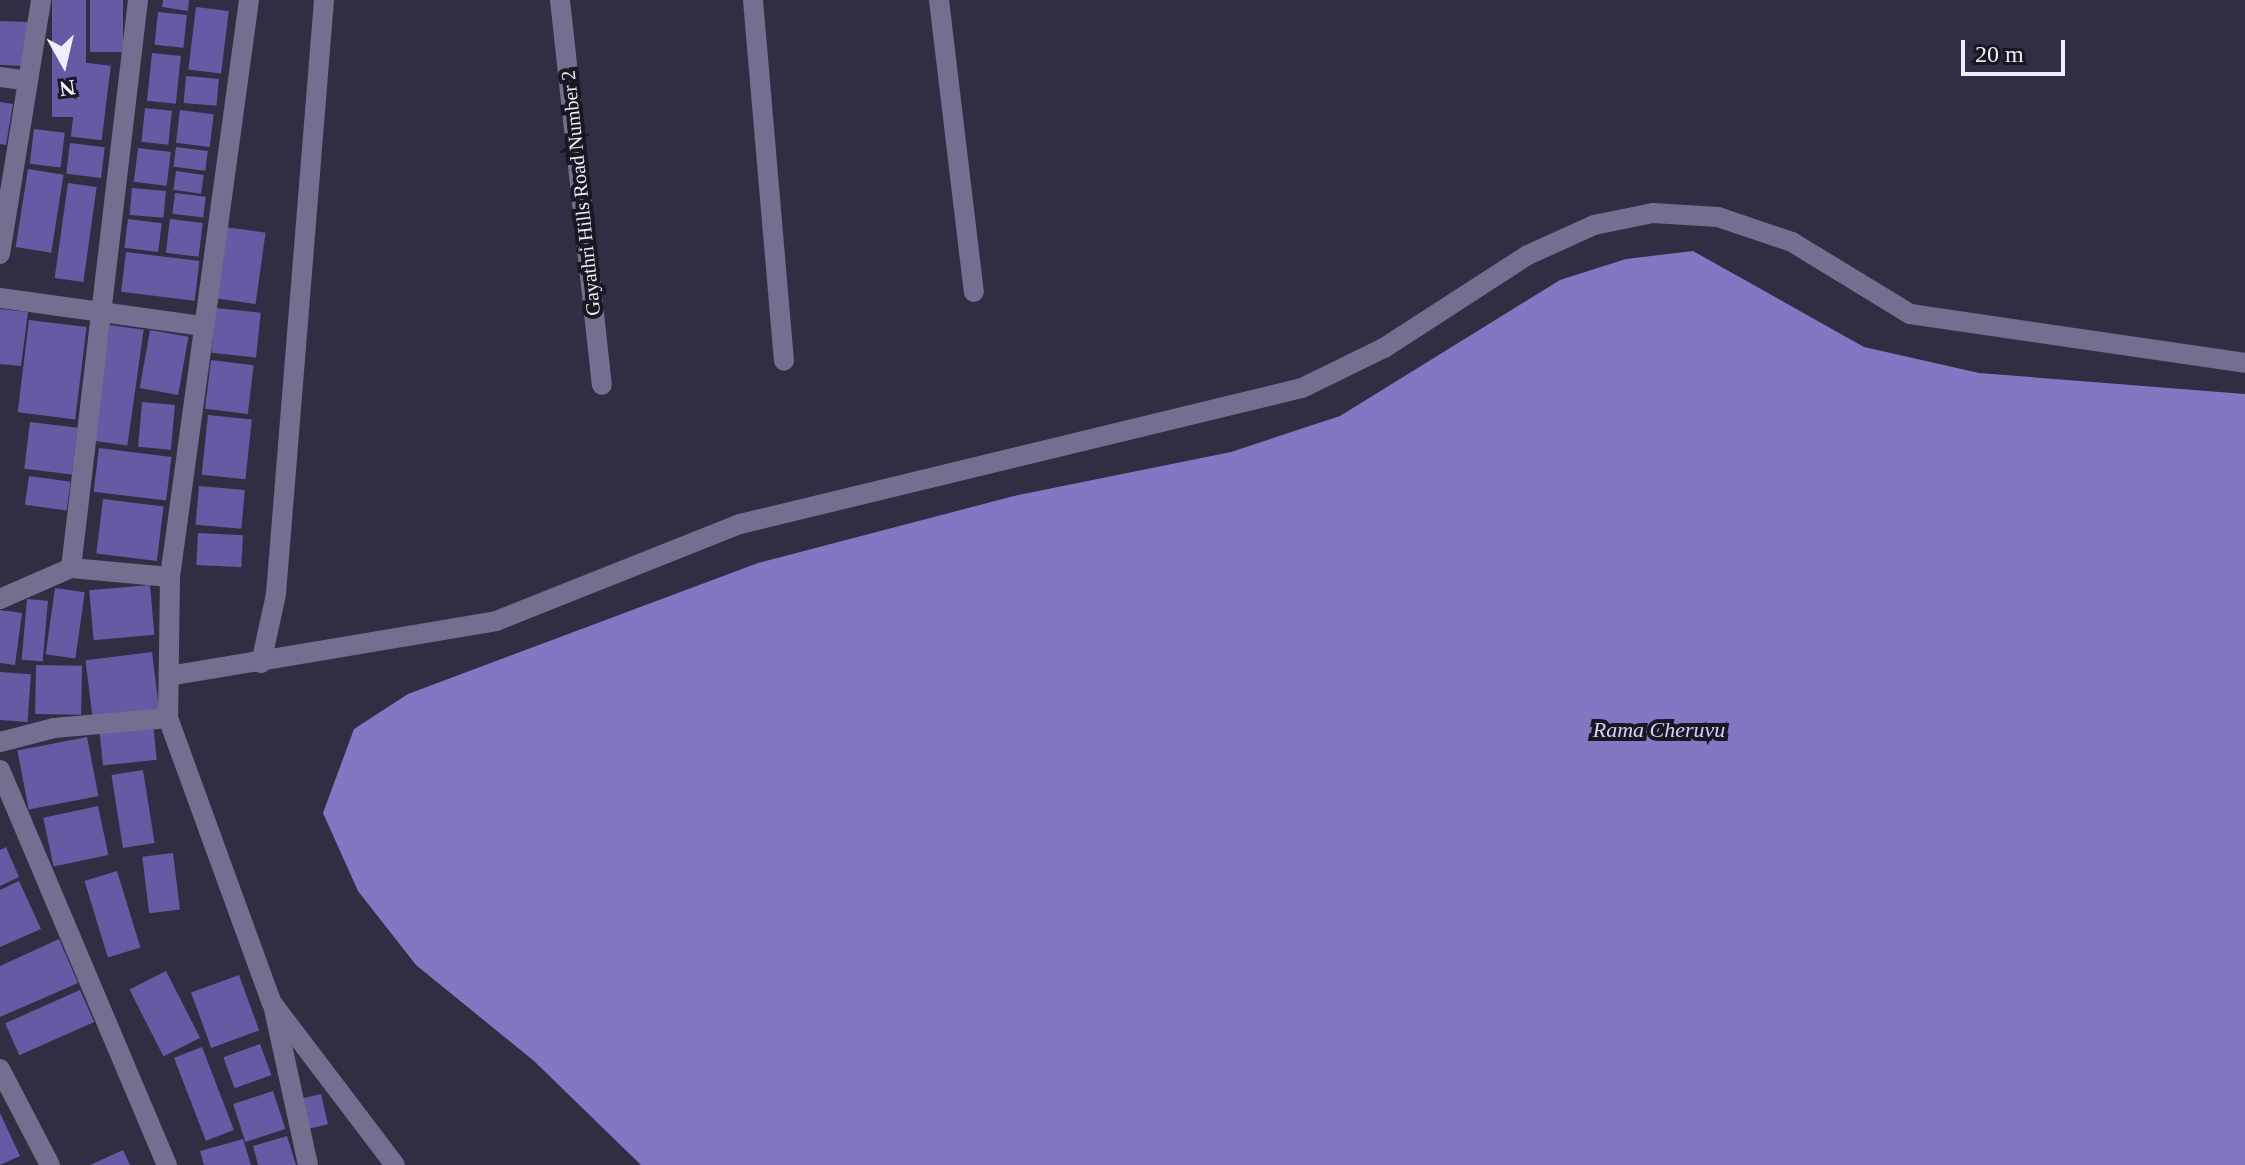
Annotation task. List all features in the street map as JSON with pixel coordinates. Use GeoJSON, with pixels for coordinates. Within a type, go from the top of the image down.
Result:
{"type":"FeatureCollection","features":[{"type":"Feature","properties":{"kind":"street"},"geometry":{"type":"LineString","coordinates":[[0,254],[41,0]]}},
{"type":"Feature","properties":{"kind":"street"},"geometry":{"type":"LineString","coordinates":[[71,568],[138,0]]}},
{"type":"Feature","properties":{"kind":"street"},"geometry":{"type":"LineString","coordinates":[[249,0],[170,577],[168,718],[272,1003],[308,1165]]}},
{"type":"Feature","properties":{"kind":"street"},"geometry":{"type":"LineString","coordinates":[[261,663],[276,594],[324,0]]}},
{"type":"Feature","properties":{"kind":"street","name":"Gayathri Hills Road Number 2"},"geometry":{"type":"LineString","coordinates":[[560,0],[602,385]]}},
{"type":"Feature","properties":{"kind":"street"},"geometry":{"type":"LineString","coordinates":[[753,0],[784,361]]}},
{"type":"Feature","properties":{"kind":"street"},"geometry":{"type":"LineString","coordinates":[[939,0],[974,292]]}},
{"type":"Feature","properties":{"kind":"street"},"geometry":{"type":"LineString","coordinates":[[0,77],[28,81]]}},
{"type":"Feature","properties":{"kind":"street"},"geometry":{"type":"LineString","coordinates":[[169,676],[261,663],[496,621],[740,524],[1302,388],[1384,348],[1528,255],[1594,225],[1653,213],[1718,217],[1792,242],[1910,314],[2245,363]]}},
{"type":"Feature","properties":{"kind":"street"},"geometry":{"type":"LineString","coordinates":[[0,298],[203,326]]}},
{"type":"Feature","properties":{"kind":"street"},"geometry":{"type":"LineString","coordinates":[[0,599],[71,568],[170,577]]}},
{"type":"Feature","properties":{"kind":"street"},"geometry":{"type":"LineString","coordinates":[[0,742],[54,728],[168,718]]}},
{"type":"Feature","properties":{"kind":"street"},"geometry":{"type":"LineString","coordinates":[[0,770],[167,1165]]}},
{"type":"Feature","properties":{"kind":"street"},"geometry":{"type":"LineString","coordinates":[[272,1003],[395,1165]]}},
{"type":"Feature","properties":{"kind":"street"},"geometry":{"type":"LineString","coordinates":[[0,1069],[50,1165]]}},
{"type":"Feature","properties":{"kind":"water","name":"Rama Cheruvu"},"geometry":{"type":"Polygon","coordinates":[[[1693,251],[1864,347],[1979,373],[2245,394],[2245,1165],[641,1165],[534,1061],[416,965],[358,891],[323,813],[354,729],[408,694],[758,563],[1014,496],[1231,452],[1340,416],[1560,280],[1626,259],[1693,251]]]}},
{"type":"Feature","properties":{"kind":"building"},"geometry":{"type":"Polygon","coordinates":[[[52,0],[86,0],[86,117],[52,117],[52,0]]]}},
{"type":"Feature","properties":{"kind":"building"},"geometry":{"type":"Polygon","coordinates":[[[90,0],[123,0],[123,52],[90,52],[90,0]]]}},
{"type":"Feature","properties":{"kind":"building"},"geometry":{"type":"Polygon","coordinates":[[[163,0],[189,0],[188,11],[162,7],[163,0]]]}},
{"type":"Feature","properties":{"kind":"building"},"geometry":{"type":"Polygon","coordinates":[[[196,7],[229,11],[221,74],[188,70],[196,7]]]}},
{"type":"Feature","properties":{"kind":"building"},"geometry":{"type":"Polygon","coordinates":[[[158,12],[187,15],[183,48],[155,45],[158,12]]]}},
{"type":"Feature","properties":{"kind":"building"},"geometry":{"type":"Polygon","coordinates":[[[0,21],[29,22],[27,66],[0,65],[0,21]]]}},
{"type":"Feature","properties":{"kind":"building"},"geometry":{"type":"Polygon","coordinates":[[[152,53],[181,56],[176,104],[147,101],[152,53]]]}},
{"type":"Feature","properties":{"kind":"building"},"geometry":{"type":"Polygon","coordinates":[[[80,62],[111,66],[102,140],[71,136],[80,62]]]}},
{"type":"Feature","properties":{"kind":"building"},"geometry":{"type":"Polygon","coordinates":[[[186,76],[219,79],[217,106],[184,103],[186,76]]]}},
{"type":"Feature","properties":{"kind":"building"},"geometry":{"type":"Polygon","coordinates":[[[0,102],[13,104],[6,145],[0,144],[0,102]]]}},
{"type":"Feature","properties":{"kind":"building"},"geometry":{"type":"Polygon","coordinates":[[[145,108],[172,111],[168,145],[141,142],[145,108]]]}},
{"type":"Feature","properties":{"kind":"building"},"geometry":{"type":"Polygon","coordinates":[[[180,110],[214,114],[210,147],[176,143],[180,110]]]}},
{"type":"Feature","properties":{"kind":"building"},"geometry":{"type":"Polygon","coordinates":[[[34,129],[65,133],[61,168],[30,164],[34,129]]]}},
{"type":"Feature","properties":{"kind":"building"},"geometry":{"type":"Polygon","coordinates":[[[70,143],[105,147],[101,178],[66,174],[70,143]]]}},
{"type":"Feature","properties":{"kind":"building"},"geometry":{"type":"Polygon","coordinates":[[[176,147],[208,151],[205,171],[174,167],[176,147]]]}},
{"type":"Feature","properties":{"kind":"building"},"geometry":{"type":"Polygon","coordinates":[[[138,148],[171,152],[167,186],[134,182],[138,148]]]}},
{"type":"Feature","properties":{"kind":"building"},"geometry":{"type":"Polygon","coordinates":[[[28,169],[64,175],[51,253],[16,247],[28,169]]]}},
{"type":"Feature","properties":{"kind":"building"},"geometry":{"type":"Polygon","coordinates":[[[176,171],[204,175],[201,194],[173,190],[176,171]]]}},
{"type":"Feature","properties":{"kind":"building"},"geometry":{"type":"Polygon","coordinates":[[[68,183],[97,187],[83,282],[55,278],[68,183]]]}},
{"type":"Feature","properties":{"kind":"building"},"geometry":{"type":"Polygon","coordinates":[[[132,188],[166,191],[164,218],[130,215],[132,188]]]}},
{"type":"Feature","properties":{"kind":"building"},"geometry":{"type":"Polygon","coordinates":[[[175,193],[206,197],[203,218],[172,214],[175,193]]]}},
{"type":"Feature","properties":{"kind":"building"},"geometry":{"type":"Polygon","coordinates":[[[128,219],[162,223],[158,252],[124,248],[128,219]]]}},
{"type":"Feature","properties":{"kind":"building"},"geometry":{"type":"Polygon","coordinates":[[[170,219],[203,223],[199,257],[166,253],[170,219]]]}},
{"type":"Feature","properties":{"kind":"building"},"geometry":{"type":"Polygon","coordinates":[[[225,227],[266,233],[256,304],[215,298],[225,227]]]}},
{"type":"Feature","properties":{"kind":"building"},"geometry":{"type":"Polygon","coordinates":[[[126,252],[199,261],[195,301],[121,292],[126,252]]]}},
{"type":"Feature","properties":{"kind":"building"},"geometry":{"type":"Polygon","coordinates":[[[216,308],[261,313],[256,357],[211,353],[216,308]]]}},
{"type":"Feature","properties":{"kind":"building"},"geometry":{"type":"Polygon","coordinates":[[[0,309],[28,312],[21,366],[0,364],[0,309]]]}},
{"type":"Feature","properties":{"kind":"building"},"geometry":{"type":"Polygon","coordinates":[[[29,320],[87,327],[75,419],[18,412],[29,320]]]}},
{"type":"Feature","properties":{"kind":"building"},"geometry":{"type":"Polygon","coordinates":[[[110,325],[144,330],[127,446],[94,441],[110,325]]]}},
{"type":"Feature","properties":{"kind":"building"},"geometry":{"type":"Polygon","coordinates":[[[150,330],[188,337],[178,395],[140,388],[150,330]]]}},
{"type":"Feature","properties":{"kind":"building"},"geometry":{"type":"Polygon","coordinates":[[[211,360],[254,365],[248,414],[205,409],[211,360]]]}},
{"type":"Feature","properties":{"kind":"building"},"geometry":{"type":"Polygon","coordinates":[[[142,402],[175,405],[171,450],[138,447],[142,402]]]}},
{"type":"Feature","properties":{"kind":"building"},"geometry":{"type":"Polygon","coordinates":[[[208,415],[252,420],[245,479],[202,475],[208,415]]]}},
{"type":"Feature","properties":{"kind":"building"},"geometry":{"type":"Polygon","coordinates":[[[30,422],[78,428],[72,474],[24,469],[30,422]]]}},
{"type":"Feature","properties":{"kind":"building"},"geometry":{"type":"Polygon","coordinates":[[[99,448],[171,457],[166,501],[94,492],[99,448]]]}},
{"type":"Feature","properties":{"kind":"building"},"geometry":{"type":"Polygon","coordinates":[[[29,476],[71,482],[67,511],[25,505],[29,476]]]}},
{"type":"Feature","properties":{"kind":"building"},"geometry":{"type":"Polygon","coordinates":[[[199,486],[245,490],[241,529],[196,525],[199,486]]]}},
{"type":"Feature","properties":{"kind":"building"},"geometry":{"type":"Polygon","coordinates":[[[103,499],[164,506],[157,561],[96,554],[103,499]]]}},
{"type":"Feature","properties":{"kind":"building"},"geometry":{"type":"Polygon","coordinates":[[[198,533],[243,535],[241,567],[196,565],[198,533]]]}},
{"type":"Feature","properties":{"kind":"building"},"geometry":{"type":"Polygon","coordinates":[[[150,585],[154,635],[94,640],[89,590],[150,585]]]}},
{"type":"Feature","properties":{"kind":"building"},"geometry":{"type":"Polygon","coordinates":[[[55,588],[85,592],[75,659],[46,654],[55,588]]]}},
{"type":"Feature","properties":{"kind":"building"},"geometry":{"type":"Polygon","coordinates":[[[27,599],[48,601],[43,662],[22,660],[27,599]]]}},
{"type":"Feature","properties":{"kind":"building"},"geometry":{"type":"Polygon","coordinates":[[[0,610],[22,613],[15,665],[0,663],[0,610]]]}},
{"type":"Feature","properties":{"kind":"building"},"geometry":{"type":"Polygon","coordinates":[[[152,652],[159,710],[93,718],[85,660],[152,652]]]}},
{"type":"Feature","properties":{"kind":"building"},"geometry":{"type":"Polygon","coordinates":[[[36,665],[82,666],[81,715],[35,714],[36,665]]]}},
{"type":"Feature","properties":{"kind":"building"},"geometry":{"type":"Polygon","coordinates":[[[0,672],[31,674],[28,722],[0,720],[0,672]]]}},
{"type":"Feature","properties":{"kind":"building"},"geometry":{"type":"Polygon","coordinates":[[[153,724],[157,760],[103,765],[99,730],[153,724]]]}},
{"type":"Feature","properties":{"kind":"building"},"geometry":{"type":"Polygon","coordinates":[[[87,737],[98,796],[29,809],[17,751],[87,737]]]}},
{"type":"Feature","properties":{"kind":"building"},"geometry":{"type":"Polygon","coordinates":[[[143,770],[155,843],[123,848],[111,775],[143,770]]]}},
{"type":"Feature","properties":{"kind":"building"},"geometry":{"type":"Polygon","coordinates":[[[98,806],[108,855],[54,867],[43,818],[98,806]]]}},
{"type":"Feature","properties":{"kind":"building"},"geometry":{"type":"Polygon","coordinates":[[[6,847],[19,877],[0,886],[0,850],[6,847]]]}},
{"type":"Feature","properties":{"kind":"building"},"geometry":{"type":"Polygon","coordinates":[[[173,853],[180,910],[149,913],[142,857],[173,853]]]}},
{"type":"Feature","properties":{"kind":"building"},"geometry":{"type":"Polygon","coordinates":[[[117,871],[140,948],[108,957],[84,881],[117,871]]]}},
{"type":"Feature","properties":{"kind":"building"},"geometry":{"type":"Polygon","coordinates":[[[19,881],[41,929],[0,947],[0,890],[19,881]]]}},
{"type":"Feature","properties":{"kind":"building"},"geometry":{"type":"Polygon","coordinates":[[[59,939],[78,983],[0,1017],[0,966],[59,939]]]}},
{"type":"Feature","properties":{"kind":"building"},"geometry":{"type":"Polygon","coordinates":[[[166,971],[200,1038],[164,1056],[129,990],[166,971]]]}},
{"type":"Feature","properties":{"kind":"building"},"geometry":{"type":"Polygon","coordinates":[[[239,975],[259,1030],[211,1048],[191,992],[239,975]]]}},
{"type":"Feature","properties":{"kind":"building"},"geometry":{"type":"Polygon","coordinates":[[[80,990],[94,1022],[19,1055],[5,1023],[80,990]]]}},
{"type":"Feature","properties":{"kind":"building"},"geometry":{"type":"Polygon","coordinates":[[[260,1044],[271,1075],[235,1088],[223,1057],[260,1044]]]}},
{"type":"Feature","properties":{"kind":"building"},"geometry":{"type":"Polygon","coordinates":[[[202,1047],[234,1130],[206,1141],[174,1058],[202,1047]]]}},
{"type":"Feature","properties":{"kind":"building"},"geometry":{"type":"Polygon","coordinates":[[[273,1091],[285,1129],[245,1142],[233,1104],[273,1091]]]}},
{"type":"Feature","properties":{"kind":"building"},"geometry":{"type":"Polygon","coordinates":[[[321,1094],[328,1124],[306,1129],[299,1099],[321,1094]]]}},
{"type":"Feature","properties":{"kind":"building"},"geometry":{"type":"Polygon","coordinates":[[[0,1113],[20,1156],[0,1165],[0,1113]]]}},
{"type":"Feature","properties":{"kind":"building"},"geometry":{"type":"Polygon","coordinates":[[[287,1136],[296,1165],[258,1165],[253,1146],[287,1136]]]}},
{"type":"Feature","properties":{"kind":"building"},"geometry":{"type":"Polygon","coordinates":[[[243,1139],[251,1165],[204,1165],[200,1151],[243,1139]]]}},
{"type":"Feature","properties":{"kind":"building"},"geometry":{"type":"Polygon","coordinates":[[[123,1150],[130,1165],[90,1165],[123,1150]]]}}]}
